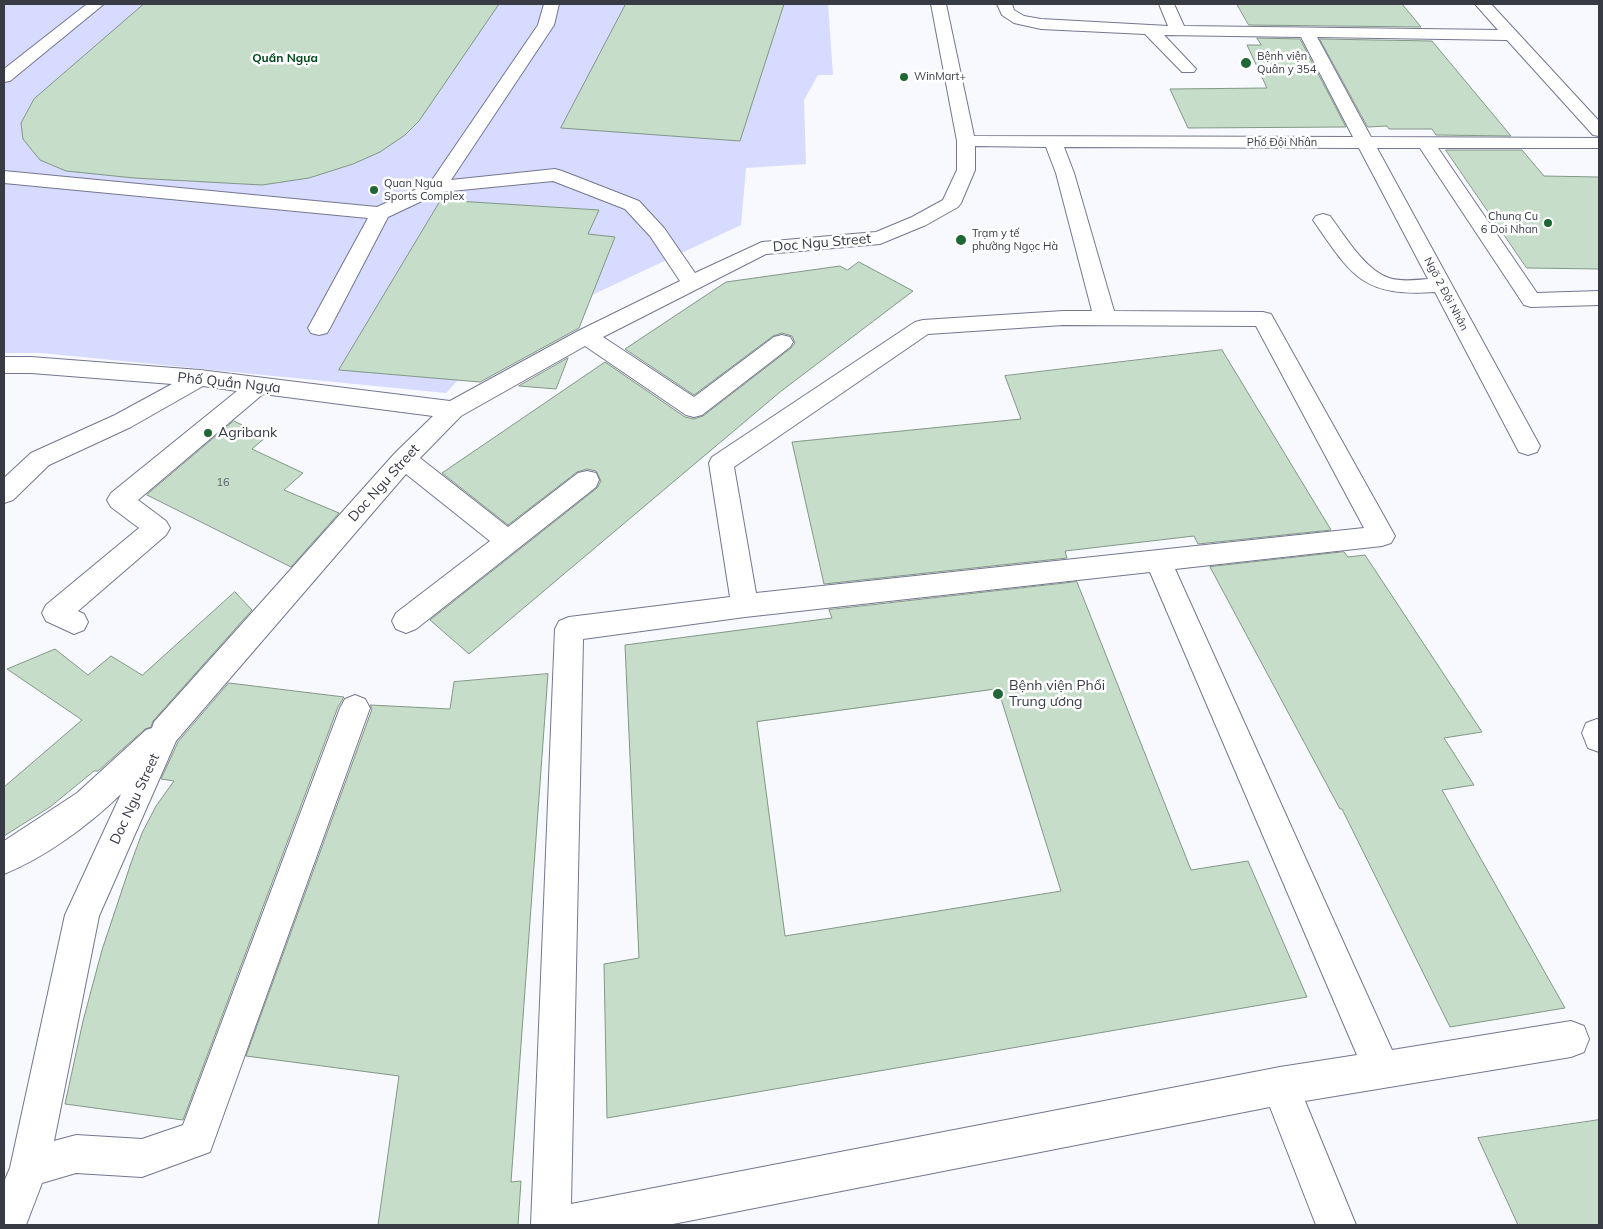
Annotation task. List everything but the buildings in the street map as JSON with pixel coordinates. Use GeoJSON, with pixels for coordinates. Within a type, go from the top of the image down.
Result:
{"type":"FeatureCollection","features":[{"type":"Feature","properties":{"kind":"street"},"geometry":{"type":"LineString","coordinates":[[4,77],[96,4]]}},
{"type":"Feature","properties":{"kind":"street"},"geometry":{"type":"LineString","coordinates":[[437,187],[546,25],[552,4]]}},
{"type":"Feature","properties":{"kind":"street","name":"Doc Ngu Street"},"geometry":{"type":"LineString","coordinates":[[6,1225],[29,1168],[82,914],[166,732],[404,459],[453,410],[586,336],[762,248],[880,238],[919,221],[951,203],[966,170],[966,142],[938,4]]}},
{"type":"Feature","properties":{"kind":"street"},"geometry":{"type":"LineString","coordinates":[[1005,4],[1007,12],[1019,20],[1041,24],[1178,31],[1512,35]]}},
{"type":"Feature","properties":{"kind":"street"},"geometry":{"type":"LineString","coordinates":[[1167,4],[1178,31]]}},
{"type":"Feature","properties":{"kind":"street"},"geometry":{"type":"LineString","coordinates":[[1483,4],[1599,131]]}},
{"type":"Feature","properties":{"kind":"street"},"geometry":{"type":"LineString","coordinates":[[1150,30],[1188,69]]}},
{"type":"Feature","properties":{"kind":"street","name":"Ngõ 2 Đội Nhân"},"geometry":{"type":"LineString","coordinates":[[1307,34],[1528,446]]}},
{"type":"Feature","properties":{"kind":"street","name":"Phố Đội Nhân"},"geometry":{"type":"LineString","coordinates":[[966,142],[1592,143]]}},
{"type":"Feature","properties":{"kind":"street"},"geometry":{"type":"LineString","coordinates":[[1054,143],[1065,173],[1106,319]]}},
{"type":"Feature","properties":{"kind":"street"},"geometry":{"type":"LineString","coordinates":[[1426,143],[1531,300],[1599,298]]}},
{"type":"Feature","properties":{"kind":"street"},"geometry":{"type":"LineString","coordinates":[[1592,143],[1599,158]]}},
{"type":"Feature","properties":{"kind":"street"},"geometry":{"type":"LineString","coordinates":[[4,177],[380,213],[437,187],[555,175],[632,205],[657,232],[691,282]]}},
{"type":"Feature","properties":{"kind":"street"},"geometry":{"type":"LineString","coordinates":[[319,328],[380,213]]}},
{"type":"Feature","properties":{"kind":"street"},"geometry":{"type":"LineString","coordinates":[[1323,220],[1368,276],[1379,282],[1392,285],[1442,285]]}},
{"type":"Feature","properties":{"kind":"street"},"geometry":{"type":"LineString","coordinates":[[551,1225],[568,629],[745,606],[1382,536],[1263,320],[1063,318],[924,327],[721,463],[745,606]]}},
{"type":"Feature","properties":{"kind":"street"},"geometry":{"type":"LineString","coordinates":[[586,336],[694,409],[782,342]]}},
{"type":"Feature","properties":{"kind":"street","name":"Phố Quần Ngựa"},"geometry":{"type":"LineString","coordinates":[[4,365],[31,365],[200,378],[453,410]]}},
{"type":"Feature","properties":{"kind":"street"},"geometry":{"type":"LineString","coordinates":[[4,493],[40,459],[122,421],[200,378]]}},
{"type":"Feature","properties":{"kind":"street"},"geometry":{"type":"LineString","coordinates":[[74,622],[56,612],[157,528],[120,500],[258,386]]}},
{"type":"Feature","properties":{"kind":"street"},"geometry":{"type":"LineString","coordinates":[[404,459],[508,541]]}},
{"type":"Feature","properties":{"kind":"street"},"geometry":{"type":"LineString","coordinates":[[406,621],[587,480]]}},
{"type":"Feature","properties":{"kind":"street"},"geometry":{"type":"LineString","coordinates":[[1158,560],[1382,1069]]}},
{"type":"Feature","properties":{"kind":"street"},"geometry":{"type":"LineString","coordinates":[[29,1168],[76,1154],[142,1158],[197,1139],[355,708]]}},
{"type":"Feature","properties":{"kind":"street"},"geometry":{"type":"LineString","coordinates":[[4,858],[23,848],[88,804],[166,732]]}},
{"type":"Feature","properties":{"kind":"street"},"geometry":{"type":"LineString","coordinates":[[1599,734],[1597,734],[1599,738]]}},
{"type":"Feature","properties":{"kind":"street"},"geometry":{"type":"LineString","coordinates":[[568,1225],[1280,1086],[1571,1039]]}},
{"type":"Feature","properties":{"kind":"street"},"geometry":{"type":"LineString","coordinates":[[1280,1086],[1336,1225]]}},
{"type":"Feature","properties":{"kind":"shaded area","name":"Quan Ngua Sports Complex"},"geometry":{"type":"Polygon","coordinates":[[[4,4],[828,4],[833,75],[818,75],[804,100],[806,164],[746,168],[741,225],[592,295],[458,380],[446,393],[41,353],[4,353],[4,4]]]}},
{"type":"Feature","properties":{"kind":"place","name":"Bệnh viện Quân y 354"},"geometry":{"type":"Point","coordinates":[1246,63]}},
{"type":"Feature","properties":{"kind":"place","name":"WinMart+"},"geometry":{"type":"Point","coordinates":[904,77]}},
{"type":"Feature","properties":{"kind":"place","name":"Quan Ngua Sports Complex"},"geometry":{"type":"Point","coordinates":[374,190]}},
{"type":"Feature","properties":{"kind":"place","name":"Chung Cu 6 Doi Nhan"},"geometry":{"type":"Point","coordinates":[1548,223]}},
{"type":"Feature","properties":{"kind":"place","name":"Trạm y tế phường Ngọc Hà"},"geometry":{"type":"Point","coordinates":[961,240]}},
{"type":"Feature","properties":{"kind":"place","name":"Agribank"},"geometry":{"type":"Point","coordinates":[208,433]}},
{"type":"Feature","properties":{"kind":"place","name":"Bệnh viện Phổi Trung ương"},"geometry":{"type":"Point","coordinates":[998,694]}},
{"type":"Feature","properties":{"kind":"district","name":"Quần Ngựa"},"geometry":{"type":"Point","coordinates":[285,58]}}]}
